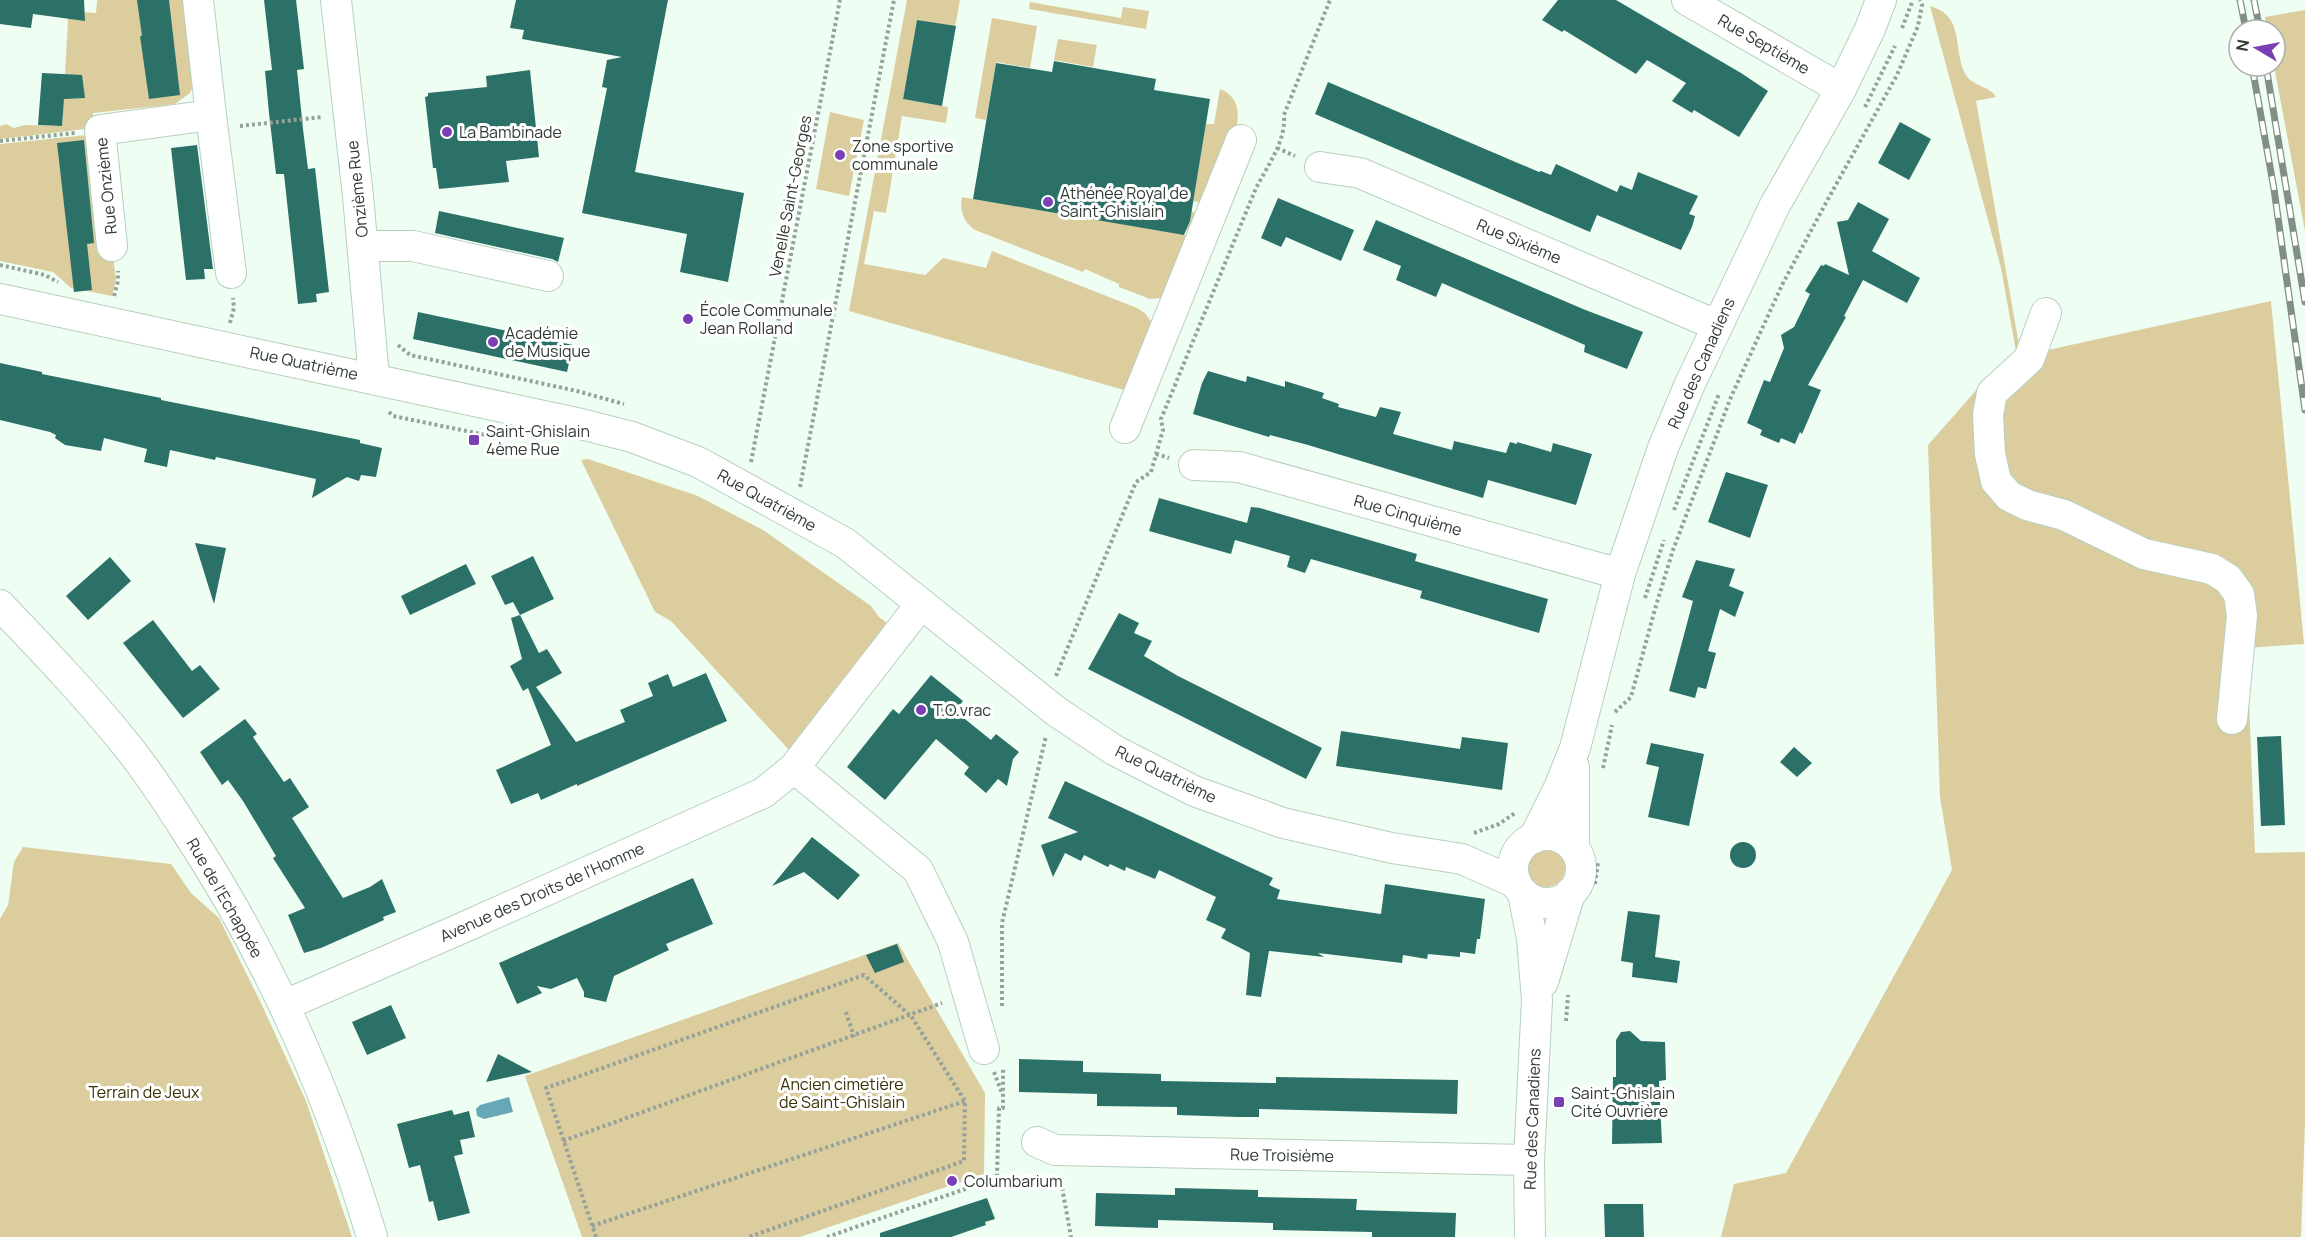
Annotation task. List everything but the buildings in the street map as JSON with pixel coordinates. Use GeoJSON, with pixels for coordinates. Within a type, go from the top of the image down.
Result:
{"type":"FeatureCollection","features":[{"type":"Feature","properties":{"kind":"street"},"geometry":{"type":"LineString","coordinates":[[198,0],[231,273]]}},
{"type":"Feature","properties":{"kind":"street","name":"Onzième Rue"},"geometry":{"type":"LineString","coordinates":[[336,0],[363,246],[374,378]]}},
{"type":"Feature","properties":{"kind":"street","name":"Rue Septième"},"geometry":{"type":"LineString","coordinates":[[1688,0],[1841,89]]}},
{"type":"Feature","properties":{"kind":"street","name":"Rue des Canadiens"},"geometry":{"type":"LineString","coordinates":[[1530,1237],[1529,1160],[1538,1000],[1532,939],[1514,862],[1529,841],[1559,788],[1575,748],[1620,574],[1664,448],[1716,325],[1775,205],[1841,89],[1870,29],[1881,0]]}},
{"type":"Feature","properties":{"kind":"street","name":"Rue Onzième"},"geometry":{"type":"LineString","coordinates":[[112,246],[100,130],[212,122]]}},
{"type":"Feature","properties":{"kind":"street"},"geometry":{"type":"LineString","coordinates":[[1125,428],[1241,140]]}},
{"type":"Feature","properties":{"kind":"street","name":"Rue Sixième"},"geometry":{"type":"LineString","coordinates":[[1320,167],[1360,173],[1716,325]]}},
{"type":"Feature","properties":{"kind":"street"},"geometry":{"type":"LineString","coordinates":[[363,246],[413,246],[548,276]]}},
{"type":"Feature","properties":{"kind":"street","name":"Rue Quatrième"},"geometry":{"type":"LineString","coordinates":[[0,299],[580,424],[632,437],[698,462],[845,543],[1057,712],[1114,750],[1194,790],[1283,824],[1392,848],[1462,859],[1519,888]]}},
{"type":"Feature","properties":{"kind":"street"},"geometry":{"type":"LineString","coordinates":[[2046,313],[2029,359],[1992,393],[1988,415],[1990,454],[1996,481],[2009,496],[2027,505],[2064,515],[2144,554],[2212,569],[2228,579],[2239,594],[2242,616],[2232,719]]}},
{"type":"Feature","properties":{"kind":"street","name":"Rue Cinquième"},"geometry":{"type":"LineString","coordinates":[[1194,465],[1239,467],[1620,574]]}},
{"type":"Feature","properties":{"kind":"street","name":"Avenue des Droits de l'Homme"},"geometry":{"type":"LineString","coordinates":[[285,1005],[763,793],[794,768],[921,604]]}},
{"type":"Feature","properties":{"kind":"street","name":"Rue de l'Echappée"},"geometry":{"type":"LineString","coordinates":[[0,605],[50,657],[129,748],[198,849],[239,916],[285,1005],[330,1110],[372,1237]]}},
{"type":"Feature","properties":{"kind":"street","name":"Rue des Canadiens"},"geometry":{"type":"LineString","coordinates":[[1538,1000],[1570,893],[1577,883],[1581,870],[1574,848],[1575,748]]}},
{"type":"Feature","properties":{"kind":"street"},"geometry":{"type":"LineString","coordinates":[[794,768],[918,870],[953,942],[984,1049]]}},
{"type":"Feature","properties":{"kind":"street"},"geometry":{"type":"LineString","coordinates":[[1529,841],[1545,835],[1555,836],[1574,848]]}},
{"type":"Feature","properties":{"kind":"street","name":"Rue Quatrième"},"geometry":{"type":"LineString","coordinates":[[1462,859],[1529,841]]}},
{"type":"Feature","properties":{"kind":"street"},"geometry":{"type":"LineString","coordinates":[[1519,888],[1531,899],[1544,902],[1561,899],[1570,893]]}},
{"type":"Feature","properties":{"kind":"street","name":"Rue Troisième"},"geometry":{"type":"LineString","coordinates":[[1046,1146],[1529,1160]]}},
{"type":"Feature","properties":{"kind":"path","name":"Venelle Saint-Georges"},"geometry":{"type":"LineString","coordinates":[[750,466],[840,0]]}},
{"type":"Feature","properties":{"kind":"path"},"geometry":{"type":"LineString","coordinates":[[800,488],[894,0]]}},
{"type":"Feature","properties":{"kind":"path"},"geometry":{"type":"LineString","coordinates":[[1056,676],[1136,482],[1151,472],[1163,430],[1161,419],[1256,188],[1285,129],[1284,115],[1330,0]]}},
{"type":"Feature","properties":{"kind":"path"},"geometry":{"type":"LineString","coordinates":[[1902,30],[1913,0]]}},
{"type":"Feature","properties":{"kind":"path"},"geometry":{"type":"LineString","coordinates":[[1606,754],[1615,710],[1632,697],[1673,550],[1731,397],[1782,285],[1897,75],[1918,26],[1922,5],[1920,0]]}},
{"type":"Feature","properties":{"kind":"path"},"geometry":{"type":"LineString","coordinates":[[1864,110],[1898,40]]}},
{"type":"Feature","properties":{"kind":"path"},"geometry":{"type":"LineString","coordinates":[[212,122],[348,114]]}},
{"type":"Feature","properties":{"kind":"path"},"geometry":{"type":"LineString","coordinates":[[0,141],[100,130]]}},
{"type":"Feature","properties":{"kind":"path"},"geometry":{"type":"LineString","coordinates":[[1672,515],[1720,389]]}},
{"type":"Feature","properties":{"kind":"path"},"geometry":{"type":"LineString","coordinates":[[385,408],[393,416],[491,436],[508,436]]}},
{"type":"Feature","properties":{"kind":"path"},"geometry":{"type":"LineString","coordinates":[[1643,605],[1664,538]]}},
{"type":"Feature","properties":{"kind":"path"},"geometry":{"type":"LineString","coordinates":[[596,1237],[546,1088],[864,975],[911,1016],[965,1101],[964,1161],[749,1237]]}},
{"type":"Feature","properties":{"kind":"path"},"geometry":{"type":"LineString","coordinates":[[563,1141],[911,1016],[935,1007],[967,990]]}},
{"type":"Feature","properties":{"kind":"path"},"geometry":{"type":"LineString","coordinates":[[846,1012],[854,1036]]}},
{"type":"Feature","properties":{"kind":"path"},"geometry":{"type":"LineString","coordinates":[[592,1226],[965,1101]]}},
{"type":"Feature","properties":{"kind":"path"},"geometry":{"type":"LineString","coordinates":[[1046,1146],[1071,1237]]}},
{"type":"Feature","properties":{"kind":"green space"},"geometry":{"type":"Polygon","coordinates":[[[97,0],[185,0],[194,84],[190,93],[175,104],[93,113],[94,128],[0,139],[0,126],[6,124],[14,128],[25,125],[62,126],[68,21],[66,15],[82,12],[96,13],[97,0]]]}},
{"type":"Feature","properties":{"kind":"green space"},"geometry":{"type":"Polygon","coordinates":[[[907,0],[960,0],[955,27],[917,20],[903,99],[948,107],[946,123],[902,116],[886,213],[874,211],[864,264],[925,275],[943,258],[986,268],[992,251],[1137,308],[1145,313],[1152,323],[1131,392],[849,311],[907,0]]]}},
{"type":"Feature","properties":{"kind":"green space"},"geometry":{"type":"Polygon","coordinates":[[[1030,2],[1121,18],[1123,7],[1149,11],[1146,29],[1029,9],[1030,2]]]}},
{"type":"Feature","properties":{"kind":"green space"},"geometry":{"type":"Polygon","coordinates":[[[1930,6],[1949,17],[1954,26],[1966,75],[1972,82],[1990,90],[1996,97],[1976,101],[2021,356],[2271,301],[2304,644],[2247,648],[2255,853],[2305,852],[2305,1123],[2301,1237],[1721,1237],[1734,1184],[1786,1173],[1952,870],[1940,797],[1928,445],[1979,387],[2017,357],[2001,268],[1930,6]]]}},
{"type":"Feature","properties":{"kind":"green space"},"geometry":{"type":"Polygon","coordinates":[[[2305,10],[2305,231],[2276,78],[2287,78],[2287,18],[2265,17],[2305,10]]]}},
{"type":"Feature","properties":{"kind":"green space"},"geometry":{"type":"Polygon","coordinates":[[[992,18],[1037,26],[1030,68],[996,62],[986,120],[975,118],[992,18]]]}},
{"type":"Feature","properties":{"kind":"green space"},"geometry":{"type":"Polygon","coordinates":[[[1058,39],[1097,45],[1093,67],[1054,60],[1058,39]]]}},
{"type":"Feature","properties":{"kind":"green space"},"geometry":{"type":"Polygon","coordinates":[[[1220,89],[1232,97],[1237,110],[1237,125],[1227,160],[1207,204],[1193,201],[1206,124],[1214,124],[1220,89]]]}},
{"type":"Feature","properties":{"kind":"green space","name":"Zone sportive communale"},"geometry":{"type":"Polygon","coordinates":[[[830,112],[864,120],[849,196],[816,189],[830,112]]]}},
{"type":"Feature","properties":{"kind":"green space"},"geometry":{"type":"Polygon","coordinates":[[[96,134],[116,279],[112,296],[71,288],[53,272],[0,261],[0,144],[96,134]]]}},
{"type":"Feature","properties":{"kind":"green space"},"geometry":{"type":"Polygon","coordinates":[[[962,197],[1186,235],[1191,211],[1202,216],[1162,298],[1150,299],[1119,287],[1119,284],[1085,269],[1083,272],[975,230],[963,216],[962,197]]]}},
{"type":"Feature","properties":{"kind":"green space"},"geometry":{"type":"Polygon","coordinates":[[[588,459],[698,496],[763,530],[871,606],[886,622],[884,630],[789,750],[671,621],[655,612],[581,460],[588,459]]]}},
{"type":"Feature","properties":{"kind":"green space","name":"Terrain de Jeux"},"geometry":{"type":"Polygon","coordinates":[[[23,847],[171,864],[191,893],[219,918],[306,1101],[352,1237],[0,1237],[0,919],[8,905],[14,862],[23,847]]]}},
{"type":"Feature","properties":{"kind":"green space"},"geometry":{"type":"Polygon","coordinates":[[[1546,849],[1559,855],[1565,868],[1559,881],[1546,887],[1533,881],[1527,868],[1533,855],[1546,849]]]}},
{"type":"Feature","properties":{"kind":"green space","name":"Ancien cimetière de Saint-Ghislain"},"geometry":{"type":"Polygon","coordinates":[[[898,943],[985,1093],[984,1174],[800,1237],[582,1237],[525,1076],[898,943]]]}},
{"type":"Feature","properties":{"kind":"water"},"geometry":{"type":"Polygon","coordinates":[[[509,1097],[513,1112],[484,1119],[477,1116],[476,1109],[480,1105],[509,1097]]]}},
{"type":"Feature","properties":{"kind":"railway"},"geometry":{"type":"LineString","coordinates":[[2240,0],[2244,18]]}},
{"type":"Feature","properties":{"kind":"railway"},"geometry":{"type":"LineString","coordinates":[[2254,0],[2258,18]]}},
{"type":"Feature","properties":{"kind":"railway"},"geometry":{"type":"LineString","coordinates":[[2254,78],[2274,189],[2305,410]]}},
{"type":"Feature","properties":{"kind":"railway"},"geometry":{"type":"LineString","coordinates":[[2268,78],[2305,302]]}},
{"type":"Feature","properties":{"kind":"place","name":"La Bambinade"},"geometry":{"type":"Point","coordinates":[447,132]}},
{"type":"Feature","properties":{"kind":"place","name":"Zone sportive communale"},"geometry":{"type":"Point","coordinates":[840,155]}},
{"type":"Feature","properties":{"kind":"place","name":"Athénée Royal de Saint-Ghislain"},"geometry":{"type":"Point","coordinates":[1048,202]}},
{"type":"Feature","properties":{"kind":"place","name":"École Communale Jean Rolland"},"geometry":{"type":"Point","coordinates":[688,319]}},
{"type":"Feature","properties":{"kind":"place","name":"Académie de Musique"},"geometry":{"type":"Point","coordinates":[493,342]}},
{"type":"Feature","properties":{"kind":"place","name":"Saint-Ghislain 4ème Rue"},"geometry":{"type":"Point","coordinates":[474,440]}},
{"type":"Feature","properties":{"kind":"place","name":"T.O.vrac"},"geometry":{"type":"Point","coordinates":[921,710]}},
{"type":"Feature","properties":{"kind":"place","name":"Saint-Ghislain Cité Ouvrière"},"geometry":{"type":"Point","coordinates":[1559,1102]}},
{"type":"Feature","properties":{"kind":"place","name":"Columbarium"},"geometry":{"type":"Point","coordinates":[952,1181]}}]}
